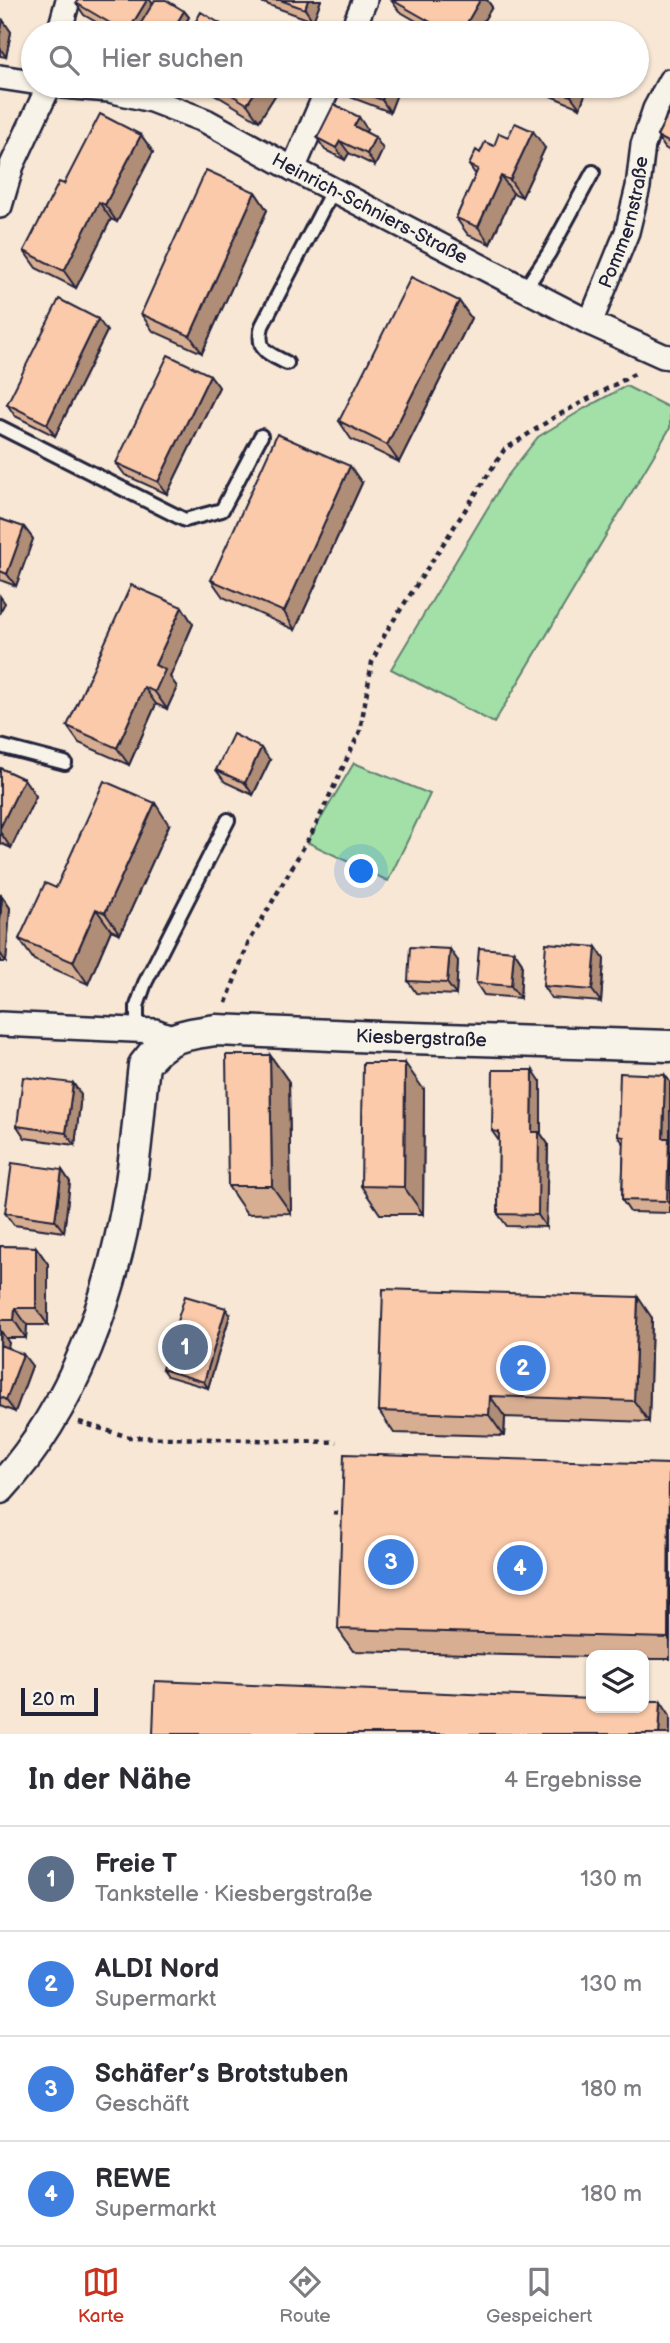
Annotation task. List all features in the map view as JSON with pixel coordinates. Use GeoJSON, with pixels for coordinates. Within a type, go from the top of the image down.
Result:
{"type":"FeatureCollection","features":[{"type":"Feature","properties":{"kind":"street"},"geometry":{"type":"LineString","coordinates":[[62,21],[68,0]]}},
{"type":"Feature","properties":{"kind":"street"},"geometry":{"type":"LineString","coordinates":[[356,21],[365,0]]}},
{"type":"Feature","properties":{"kind":"street"},"geometry":{"type":"LineString","coordinates":[[0,77],[21,80]]}},
{"type":"Feature","properties":{"kind":"street","name":"Pommernstraße"},"geometry":{"type":"LineString","coordinates":[[590,323],[626,232],[638,187],[643,145],[655,109],[670,81]]}},
{"type":"Feature","properties":{"kind":"street"},"geometry":{"type":"LineString","coordinates":[[0,206],[12,165],[43,98]]}},
{"type":"Feature","properties":{"kind":"street","name":"Heinrich-Schniers-Straße"},"geometry":{"type":"LineString","coordinates":[[143,98],[206,121],[590,323],[667,357]]}},
{"type":"Feature","properties":{"kind":"street"},"geometry":{"type":"LineString","coordinates":[[293,169],[324,98]]}},
{"type":"Feature","properties":{"kind":"street","name":"Kiesbergstraße"},"geometry":{"type":"LineString","coordinates":[[0,1024],[155,1031],[174,1038]]}},
{"type":"Feature","properties":{"kind":"street","name":"Kiesbergstraße"},"geometry":{"type":"LineString","coordinates":[[0,1488],[40,1438],[65,1398],[83,1357],[118,1245],[130,1189],[144,1065],[155,1050],[174,1038],[216,1030],[670,1046]]}},
{"type":"Feature","properties":{"kind":"lane"},"geometry":{"type":"LineString","coordinates":[[525,289],[549,253],[593,172]]}},
{"type":"Feature","properties":{"kind":"lane"},"geometry":{"type":"LineString","coordinates":[[287,363],[265,351],[260,344],[262,326],[333,189]]}},
{"type":"Feature","properties":{"kind":"lane"},"geometry":{"type":"LineString","coordinates":[[0,427],[185,520],[222,510],[261,436]]}},
{"type":"Feature","properties":{"kind":"lane"},"geometry":{"type":"LineString","coordinates":[[0,747],[65,763]]}},
{"type":"Feature","properties":{"kind":"lane"},"geometry":{"type":"LineString","coordinates":[[137,1031],[137,1006],[145,983],[228,820]]}},
{"type":"Feature","properties":{"kind":"path"},"geometry":{"type":"LineString","coordinates":[[216,1030],[248,944],[314,829],[360,731],[372,662],[386,632],[505,450],[553,418],[667,357]]}},
{"type":"Feature","properties":{"kind":"path"},"geometry":{"type":"LineString","coordinates":[[55,1414],[129,1437],[338,1442]]}},
{"type":"Feature","properties":{"kind":"path"},"geometry":{"type":"LineString","coordinates":[[333,1513],[358,1514]]}},
{"type":"Feature","properties":{"kind":"green space"},"geometry":{"type":"Polygon","coordinates":[[[626,386],[670,408],[670,428],[494,723],[391,669],[505,479],[538,437],[626,386]]]}},
{"type":"Feature","properties":{"kind":"green space"},"geometry":{"type":"Polygon","coordinates":[[[354,763],[430,794],[388,881],[307,842],[354,763]]]}},
{"type":"Feature","properties":{"kind":"building"},"geometry":{"type":"Polygon","coordinates":[[[78,0],[147,0],[134,21],[107,21],[76,3],[78,0]]]}},
{"type":"Feature","properties":{"kind":"building"},"geometry":{"type":"Polygon","coordinates":[[[155,0],[166,0],[184,11],[178,21],[142,21],[155,0]]]}},
{"type":"Feature","properties":{"kind":"building"},"geometry":{"type":"Polygon","coordinates":[[[280,0],[308,0],[305,9],[280,0]]]}},
{"type":"Feature","properties":{"kind":"building"},"geometry":{"type":"Polygon","coordinates":[[[392,0],[480,0],[468,21],[429,21],[392,0]]]}},
{"type":"Feature","properties":{"kind":"building"},"geometry":{"type":"Polygon","coordinates":[[[201,12],[216,21],[196,21],[201,12]]]}},
{"type":"Feature","properties":{"kind":"building"},"geometry":{"type":"Polygon","coordinates":[[[237,98],[251,98],[247,104],[237,98]]]}},
{"type":"Feature","properties":{"kind":"building"},"geometry":{"type":"Polygon","coordinates":[[[334,104],[359,117],[354,126],[375,137],[367,154],[340,141],[336,148],[317,138],[334,104]]]}},
{"type":"Feature","properties":{"kind":"building"},"geometry":{"type":"Polygon","coordinates":[[[670,110],[670,143],[657,136],[670,110]]]}},
{"type":"Feature","properties":{"kind":"building"},"geometry":{"type":"Polygon","coordinates":[[[100,114],[141,135],[105,205],[99,202],[64,271],[24,251],[59,182],[64,184],[100,114]]]}},
{"type":"Feature","properties":{"kind":"building"},"geometry":{"type":"Polygon","coordinates":[[[515,123],[533,131],[510,180],[501,176],[478,227],[456,218],[478,169],[469,165],[476,150],[480,153],[485,142],[494,146],[499,133],[508,137],[515,123]]]}},
{"type":"Feature","properties":{"kind":"building"},"geometry":{"type":"Polygon","coordinates":[[[206,170],[255,192],[190,336],[141,314],[206,170]]]}},
{"type":"Feature","properties":{"kind":"building"},"geometry":{"type":"Polygon","coordinates":[[[411,277],[459,301],[387,445],[339,421],[411,277]]]}},
{"type":"Feature","properties":{"kind":"building"},"geometry":{"type":"Polygon","coordinates":[[[59,299],[98,319],[47,424],[7,404],[59,299]]]}},
{"type":"Feature","properties":{"kind":"building"},"geometry":{"type":"Polygon","coordinates":[[[168,355],[210,375],[158,482],[116,463],[168,355]]]}},
{"type":"Feature","properties":{"kind":"building"},"geometry":{"type":"Polygon","coordinates":[[[277,434],[350,466],[284,612],[211,580],[277,434]]]}},
{"type":"Feature","properties":{"kind":"building"},"geometry":{"type":"Polygon","coordinates":[[[0,519],[24,527],[7,574],[0,571],[0,519]]]}},
{"type":"Feature","properties":{"kind":"building"},"geometry":{"type":"Polygon","coordinates":[[[131,585],[182,607],[155,665],[165,670],[155,692],[144,687],[117,748],[67,726],[131,585]]]}},
{"type":"Feature","properties":{"kind":"building"},"geometry":{"type":"Polygon","coordinates":[[[233,734],[261,748],[245,783],[216,770],[233,734]]]}},
{"type":"Feature","properties":{"kind":"building"},"geometry":{"type":"Polygon","coordinates":[[[0,768],[24,779],[0,828],[0,768]]]}},
{"type":"Feature","properties":{"kind":"building"},"geometry":{"type":"Polygon","coordinates":[[[104,781],[155,803],[105,913],[96,909],[73,962],[19,939],[45,883],[56,888],[104,781]]]}},
{"type":"Feature","properties":{"kind":"building"},"geometry":{"type":"Polygon","coordinates":[[[546,943],[596,947],[592,990],[543,986],[546,943]]]}},
{"type":"Feature","properties":{"kind":"building"},"geometry":{"type":"Polygon","coordinates":[[[410,947],[450,949],[447,983],[408,981],[410,947]]]}},
{"type":"Feature","properties":{"kind":"building"},"geometry":{"type":"Polygon","coordinates":[[[479,948],[514,951],[511,986],[476,983],[479,948]]]}},
{"type":"Feature","properties":{"kind":"building"},"geometry":{"type":"Polygon","coordinates":[[[226,1055],[270,1055],[272,1186],[228,1186],[226,1055]]]}},
{"type":"Feature","properties":{"kind":"building"},"geometry":{"type":"Polygon","coordinates":[[[363,1063],[405,1063],[404,1187],[361,1186],[363,1063]]]}},
{"type":"Feature","properties":{"kind":"building"},"geometry":{"type":"Polygon","coordinates":[[[493,1070],[533,1070],[532,1132],[539,1132],[538,1215],[498,1214],[499,1132],[492,1131],[493,1070]]]}},
{"type":"Feature","properties":{"kind":"building"},"geometry":{"type":"Polygon","coordinates":[[[620,1073],[665,1075],[663,1138],[669,1138],[667,1201],[622,1200],[624,1137],[618,1136],[620,1073]]]}},
{"type":"Feature","properties":{"kind":"building"},"geometry":{"type":"Polygon","coordinates":[[[23,1077],[73,1083],[66,1133],[17,1126],[23,1077]]]}},
{"type":"Feature","properties":{"kind":"building"},"geometry":{"type":"Polygon","coordinates":[[[12,1163],[62,1170],[55,1220],[5,1213],[12,1163]]]}},
{"type":"Feature","properties":{"kind":"building"},"geometry":{"type":"Polygon","coordinates":[[[0,1246],[36,1247],[36,1308],[15,1308],[14,1320],[0,1320],[0,1246]]]}},
{"type":"Feature","properties":{"kind":"building"},"geometry":{"type":"Polygon","coordinates":[[[383,1289],[638,1297],[634,1401],[490,1396],[489,1415],[379,1411],[383,1289]]]}},
{"type":"Feature","properties":{"kind":"building"},"geometry":{"type":"Polygon","coordinates":[[[185,1296],[226,1308],[204,1382],[162,1369],[185,1296]]]}},
{"type":"Feature","properties":{"kind":"building"},"geometry":{"type":"Polygon","coordinates":[[[0,1345],[23,1354],[6,1400],[0,1397],[0,1345]]]}},
{"type":"Feature","properties":{"kind":"building"},"geometry":{"type":"Polygon","coordinates":[[[344,1454],[669,1464],[668,1638],[338,1629],[344,1454]]]}},
{"type":"Feature","properties":{"kind":"building"},"geometry":{"type":"Polygon","coordinates":[[[155,1681],[586,1699],[586,1713],[649,1713],[649,1701],[661,1701],[659,1734],[153,1734],[155,1681]]]}},
{"type":"Feature","properties":{"kind":"place","name":"Freie T"},"geometry":{"type":"Point","coordinates":[185,1347]}},
{"type":"Feature","properties":{"kind":"place","name":"ALDI Nord"},"geometry":{"type":"Point","coordinates":[523,1368]}},
{"type":"Feature","properties":{"kind":"place","name":"Schäfer’s Brotstuben"},"geometry":{"type":"Point","coordinates":[391,1562]}},
{"type":"Feature","properties":{"kind":"place","name":"REWE"},"geometry":{"type":"Point","coordinates":[520,1568]}}]}
